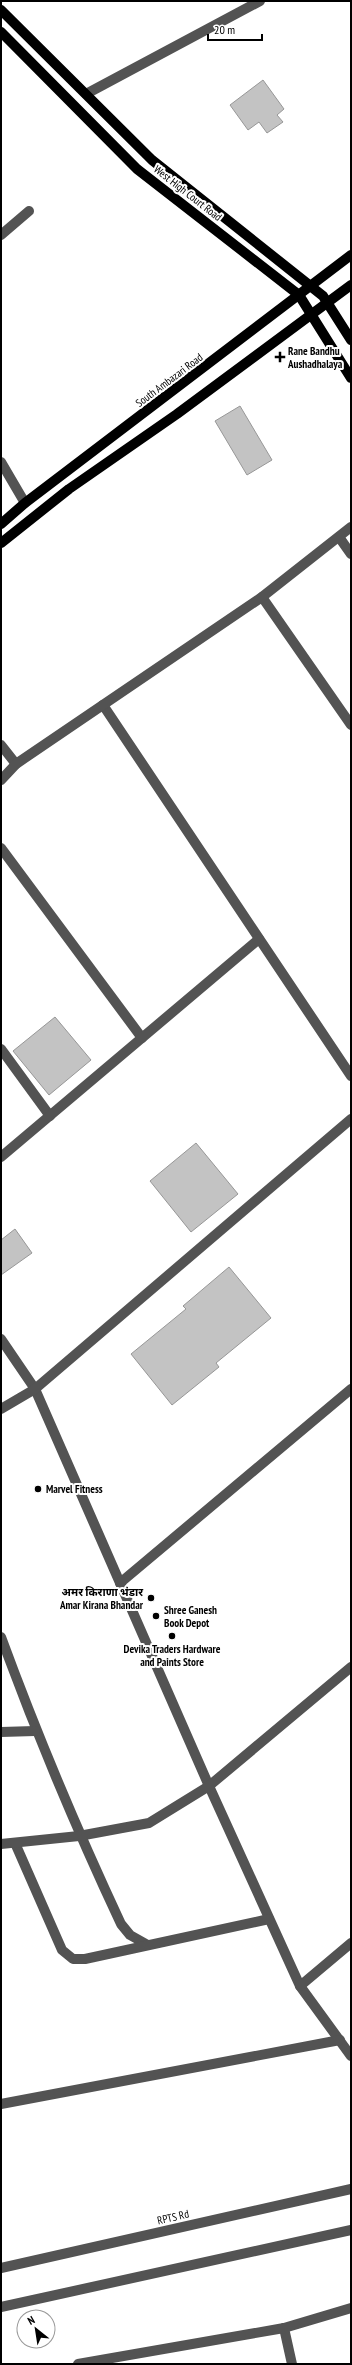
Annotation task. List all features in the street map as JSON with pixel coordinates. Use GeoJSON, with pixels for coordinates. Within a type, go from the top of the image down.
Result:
{"type":"FeatureCollection","features":[{"type":"Feature","properties":{"kind":"main road","name":"West High Court Road"},"geometry":{"type":"LineString","coordinates":[[1,10],[152,160],[311,286],[325,299],[351,340]]}},
{"type":"Feature","properties":{"kind":"main road","name":"West High Court Road"},"geometry":{"type":"LineString","coordinates":[[1,32],[137,169],[299,295],[351,378]]}},
{"type":"Feature","properties":{"kind":"main road","name":"South Ambazari Road"},"geometry":{"type":"LineString","coordinates":[[1,524],[25,503],[351,255]]}},
{"type":"Feature","properties":{"kind":"main road"},"geometry":{"type":"LineString","coordinates":[[1,543],[69,489],[177,414],[312,314],[325,299],[351,285]]}},
{"type":"Feature","properties":{"kind":"street"},"geometry":{"type":"LineString","coordinates":[[86,94],[249,4],[260,1]]}},
{"type":"Feature","properties":{"kind":"street"},"geometry":{"type":"LineString","coordinates":[[1,235],[29,211]]}},
{"type":"Feature","properties":{"kind":"street"},"geometry":{"type":"LineString","coordinates":[[1,462],[25,503]]}},
{"type":"Feature","properties":{"kind":"street"},"geometry":{"type":"LineString","coordinates":[[1,780],[16,764],[262,597],[351,527]]}},
{"type":"Feature","properties":{"kind":"street"},"geometry":{"type":"LineString","coordinates":[[339,537],[351,554]]}},
{"type":"Feature","properties":{"kind":"street"},"geometry":{"type":"LineString","coordinates":[[262,597],[351,725]]}},
{"type":"Feature","properties":{"kind":"street"},"geometry":{"type":"LineString","coordinates":[[103,705],[351,1076]]}},
{"type":"Feature","properties":{"kind":"street"},"geometry":{"type":"LineString","coordinates":[[1,745],[16,764]]}},
{"type":"Feature","properties":{"kind":"street"},"geometry":{"type":"LineString","coordinates":[[1,848],[142,1038]]}},
{"type":"Feature","properties":{"kind":"street"},"geometry":{"type":"LineString","coordinates":[[1,1158],[259,939]]}},
{"type":"Feature","properties":{"kind":"street"},"geometry":{"type":"LineString","coordinates":[[1,1049],[50,1116]]}},
{"type":"Feature","properties":{"kind":"street"},"geometry":{"type":"LineString","coordinates":[[1,1409],[35,1389],[351,1119]]}},
{"type":"Feature","properties":{"kind":"street"},"geometry":{"type":"LineString","coordinates":[[1,1339],[35,1389],[209,1786],[300,1986],[351,2056]]}},
{"type":"Feature","properties":{"kind":"street"},"geometry":{"type":"LineString","coordinates":[[120,1583],[351,1388]]}},
{"type":"Feature","properties":{"kind":"street"},"geometry":{"type":"LineString","coordinates":[[1,1637],[4,1652],[80,1836],[122,1924],[130,1935],[146,1944]]}},
{"type":"Feature","properties":{"kind":"street"},"geometry":{"type":"LineString","coordinates":[[1,1844],[80,1836],[149,1823],[209,1786],[351,1667]]}},
{"type":"Feature","properties":{"kind":"street"},"geometry":{"type":"LineString","coordinates":[[1,1732],[35,1730]]}},
{"type":"Feature","properties":{"kind":"street"},"geometry":{"type":"LineString","coordinates":[[14,1843],[62,1950],[73,1959],[85,1959],[146,1944],[269,1919]]}},
{"type":"Feature","properties":{"kind":"street"},"geometry":{"type":"LineString","coordinates":[[300,1986],[351,1943]]}},
{"type":"Feature","properties":{"kind":"street"},"geometry":{"type":"LineString","coordinates":[[1,2104],[340,2040]]}},
{"type":"Feature","properties":{"kind":"street","name":"RPTS Rd"},"geometry":{"type":"LineString","coordinates":[[1,2268],[351,2189]]}},
{"type":"Feature","properties":{"kind":"street"},"geometry":{"type":"LineString","coordinates":[[1,2307],[351,2230]]}},
{"type":"Feature","properties":{"kind":"street"},"geometry":{"type":"LineString","coordinates":[[78,2364],[284,2328],[351,2308]]}},
{"type":"Feature","properties":{"kind":"street"},"geometry":{"type":"LineString","coordinates":[[284,2328],[292,2364]]}},
{"type":"Feature","properties":{"kind":"building"},"geometry":{"type":"Polygon","coordinates":[[[263,80],[284,109],[277,115],[283,122],[267,133],[259,122],[248,130],[230,105],[263,80]]]}},
{"type":"Feature","properties":{"kind":"building"},"geometry":{"type":"Polygon","coordinates":[[[240,406],[272,460],[247,475],[215,421],[240,406]]]}},
{"type":"Feature","properties":{"kind":"building"},"geometry":{"type":"Polygon","coordinates":[[[55,1017],[91,1060],[49,1095],[13,1051],[55,1017]]]}},
{"type":"Feature","properties":{"kind":"building"},"geometry":{"type":"Polygon","coordinates":[[[196,1143],[238,1194],[191,1232],[150,1181],[196,1143]]]}},
{"type":"Feature","properties":{"kind":"building"},"geometry":{"type":"Polygon","coordinates":[[[15,1229],[32,1253],[1,1275],[1,1240],[15,1229]]]}},
{"type":"Feature","properties":{"kind":"building"},"geometry":{"type":"Polygon","coordinates":[[[229,1267],[271,1318],[216,1363],[219,1367],[172,1405],[131,1354],[186,1309],[183,1306],[229,1267]]]}},
{"type":"Feature","properties":{"kind":"place","name":"Rane Bandhu Aushadhalaya"},"geometry":{"type":"Point","coordinates":[280,357]}},
{"type":"Feature","properties":{"kind":"place","name":"Marvel Fitness"},"geometry":{"type":"Point","coordinates":[38,1489]}},
{"type":"Feature","properties":{"kind":"place","name":"अमर किराणा भंडार Amar Kirana Bhandar"},"geometry":{"type":"Point","coordinates":[151,1598]}},
{"type":"Feature","properties":{"kind":"place","name":"Shree Ganesh Book Depot"},"geometry":{"type":"Point","coordinates":[156,1616]}},
{"type":"Feature","properties":{"kind":"place","name":"Devika Traders Hardware and Paints Store"},"geometry":{"type":"Point","coordinates":[172,1636]}}]}
